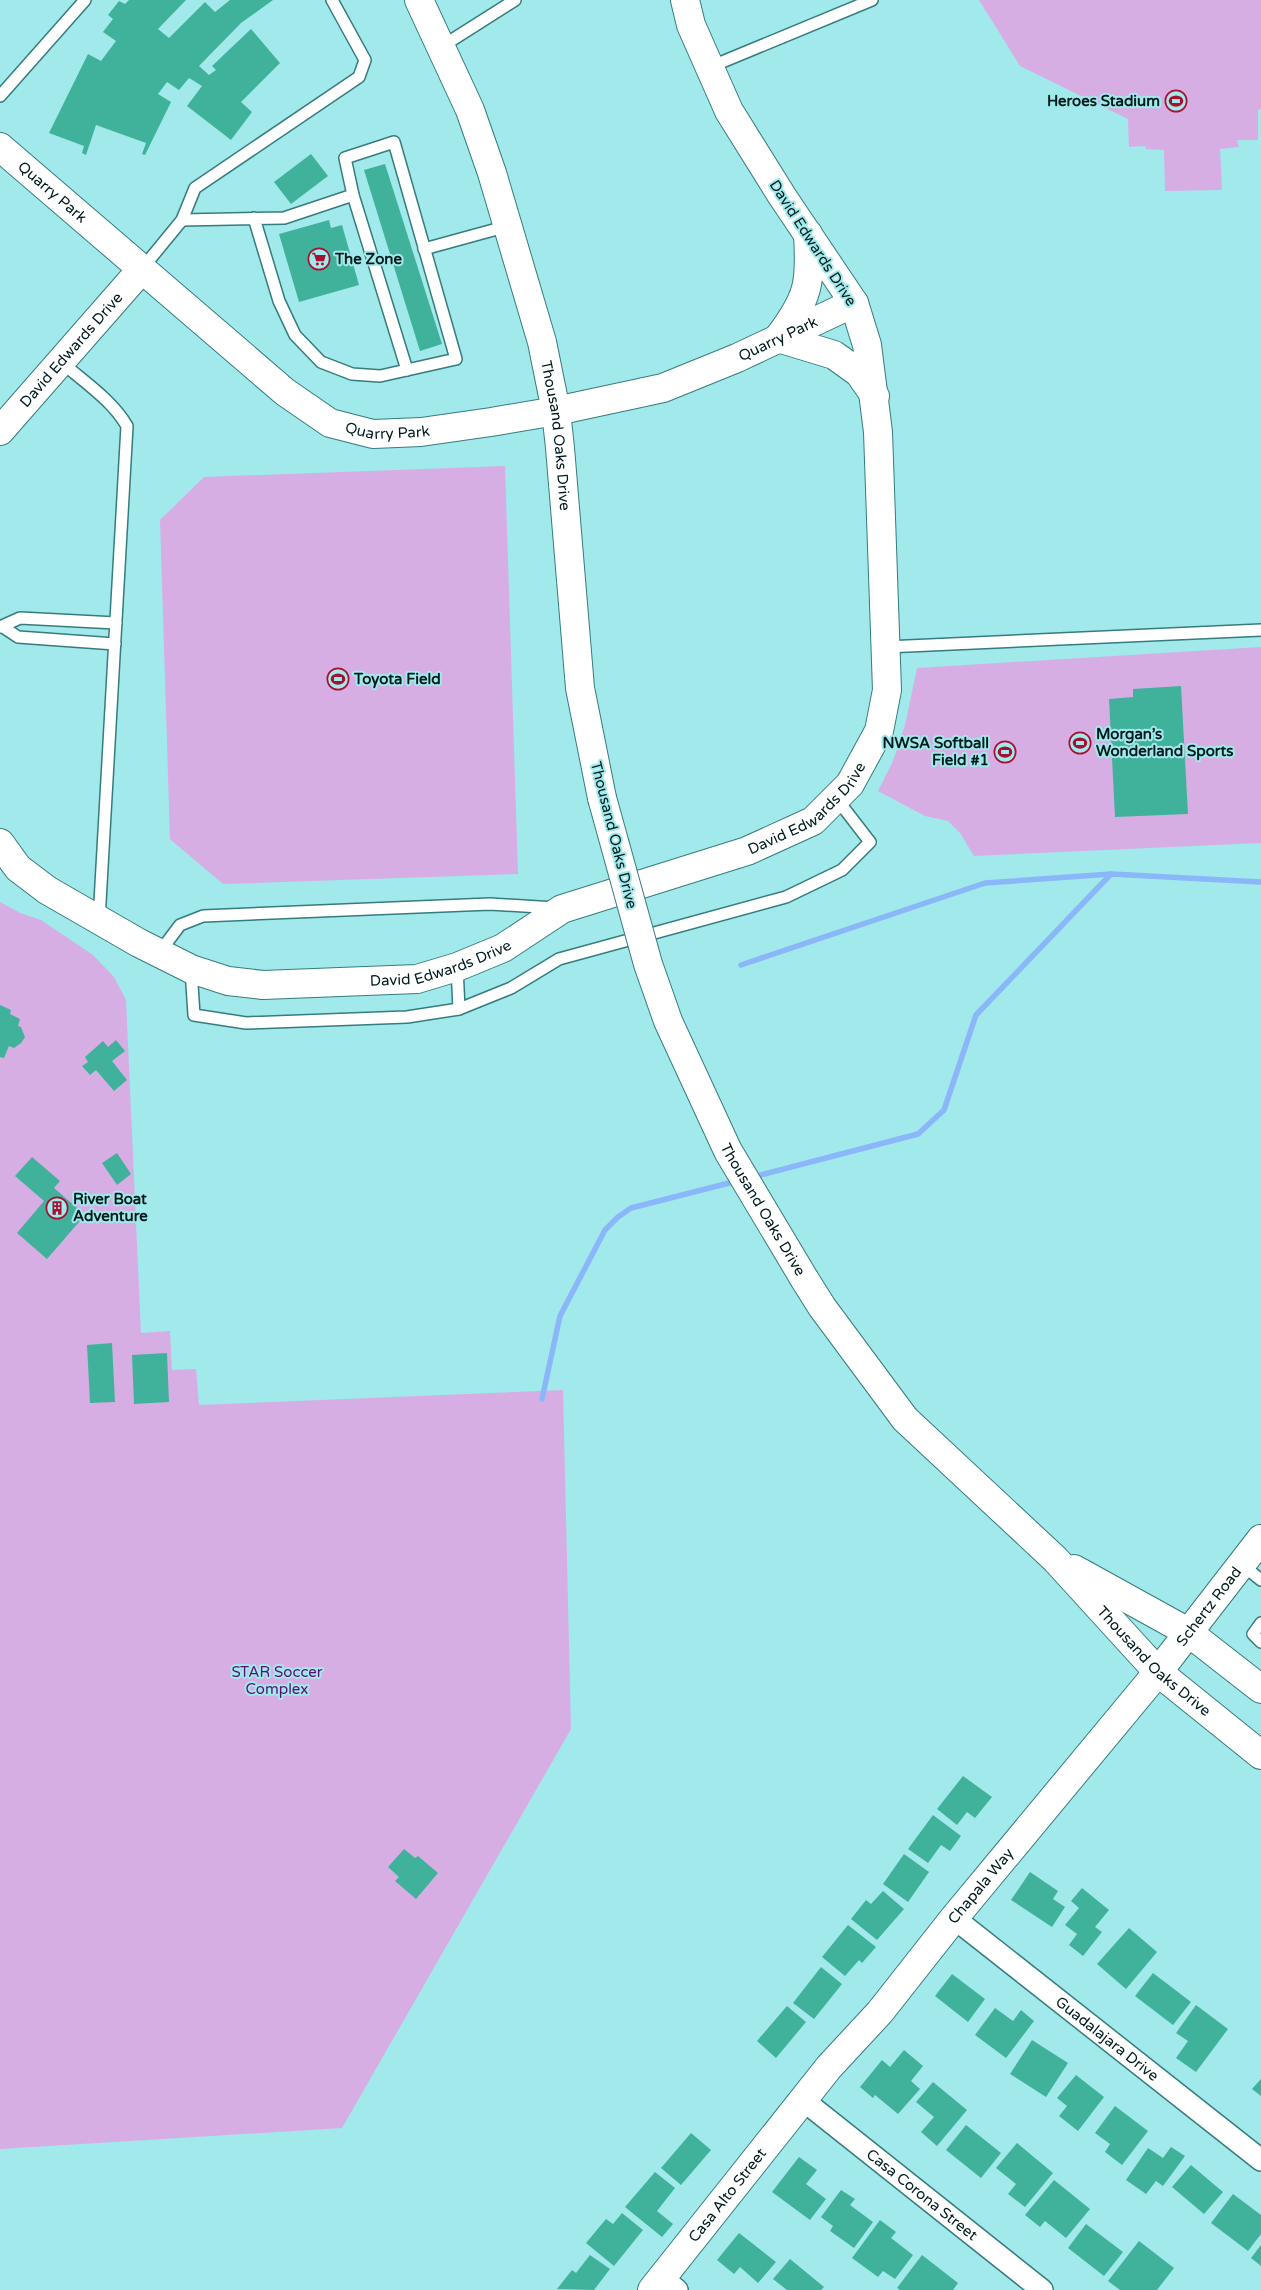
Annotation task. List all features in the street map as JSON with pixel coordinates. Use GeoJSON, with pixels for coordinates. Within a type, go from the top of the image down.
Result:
{"type":"FeatureCollection","features":[{"type":"Feature","properties":{"kind":"street","name":"Thousand Oaks Drive"},"geometry":{"type":"LineString","coordinates":[[419,0],[470,110],[492,173],[542,342],[556,411],[568,522],[580,688],[602,798],[648,964],[668,1021],[728,1151],[822,1307],[904,1419],[1055,1559],[1158,1672],[1261,1755]]}},
{"type":"Feature","properties":{"kind":"street","name":"David Edwards Drive"},"geometry":{"type":"LineString","coordinates":[[0,843],[18,868],[47,890],[191,969],[228,981],[263,985],[418,979],[457,967],[503,948],[562,909],[747,851],[813,821],[850,784],[879,731],[888,690],[874,396],[868,345],[854,304],[729,111],[691,25],[685,0]]}},
{"type":"Feature","properties":{"kind":"street","name":"Quarry Park"},"geometry":{"type":"LineString","coordinates":[[0,147],[285,392],[330,423],[373,434],[421,432],[556,411],[663,388],[737,358],[854,304]]}},
{"type":"Feature","properties":{"kind":"street"},"geometry":{"type":"LineString","coordinates":[[808,234],[810,267],[805,295],[798,312],[778,338],[834,355],[859,374],[874,396]]}},
{"type":"Feature","properties":{"kind":"street","name":"David Edwards Drive"},"geometry":{"type":"LineString","coordinates":[[0,430],[141,270]]}},
{"type":"Feature","properties":{"kind":"street","name":"Schertz Road"},"geometry":{"type":"LineString","coordinates":[[1158,1672],[1188,1632],[1251,1572],[1261,1539]]}},
{"type":"Feature","properties":{"kind":"street","name":"Thousand Oaks Drive"},"geometry":{"type":"LineString","coordinates":[[1055,1559],[1188,1632],[1261,1689]]}},
{"type":"Feature","properties":{"kind":"street","name":"Chapala Way"},"geometry":{"type":"LineString","coordinates":[[803,2100],[829,2067],[880,2012],[954,1918],[1158,1672]]}},
{"type":"Feature","properties":{"kind":"street","name":"Guadalajara Drive"},"geometry":{"type":"LineString","coordinates":[[954,1918],[1261,2160]]}},
{"type":"Feature","properties":{"kind":"street","name":"Casa Alto Street"},"geometry":{"type":"LineString","coordinates":[[663,2286],[803,2100]]}},
{"type":"Feature","properties":{"kind":"street","name":"Casa Corona Street"},"geometry":{"type":"LineString","coordinates":[[803,2100],[1042,2290]]}},
{"type":"Feature","properties":{"kind":"lane"},"geometry":{"type":"LineString","coordinates":[[0,96],[84,0]]}},
{"type":"Feature","properties":{"kind":"lane"},"geometry":{"type":"LineString","coordinates":[[141,270],[182,220],[195,188],[359,77],[364,60],[332,0]]}},
{"type":"Feature","properties":{"kind":"lane"},"geometry":{"type":"LineString","coordinates":[[441,47],[515,0]]}},
{"type":"Feature","properties":{"kind":"lane"},"geometry":{"type":"LineString","coordinates":[[710,68],[872,0]]}},
{"type":"Feature","properties":{"kind":"lane"},"geometry":{"type":"LineString","coordinates":[[254,218],[279,301],[295,335],[321,362],[352,374],[380,376],[407,370],[456,359],[394,142],[345,158],[353,195],[407,370]]}},
{"type":"Feature","properties":{"kind":"lane"},"geometry":{"type":"LineString","coordinates":[[182,220],[284,218],[353,195]]}},
{"type":"Feature","properties":{"kind":"lane"},"geometry":{"type":"LineString","coordinates":[[424,249],[508,226]]}},
{"type":"Feature","properties":{"kind":"lane"},"geometry":{"type":"LineString","coordinates":[[60,361],[109,403],[122,416],[127,426],[99,920]]}},
{"type":"Feature","properties":{"kind":"lane"},"geometry":{"type":"LineString","coordinates":[[2,627],[20,618],[116,623]]}},
{"type":"Feature","properties":{"kind":"lane"},"geometry":{"type":"LineString","coordinates":[[2,627],[18,637],[115,644]]}},
{"type":"Feature","properties":{"kind":"lane"},"geometry":{"type":"LineString","coordinates":[[886,647],[1261,630]]}},
{"type":"Feature","properties":{"kind":"lane"},"geometry":{"type":"LineString","coordinates":[[191,969],[194,1015],[246,1023],[408,1017],[459,1009],[511,988],[559,959],[786,897],[842,870],[870,842],[836,798]]}},
{"type":"Feature","properties":{"kind":"lane"},"geometry":{"type":"LineString","coordinates":[[159,953],[180,925],[203,916],[490,904],[562,909]]}},
{"type":"Feature","properties":{"kind":"lane"},"geometry":{"type":"LineString","coordinates":[[457,967],[459,1009]]}},
{"type":"Feature","properties":{"kind":"lane"},"geometry":{"type":"LineString","coordinates":[[1261,1624],[1252,1634],[1261,1642]]}},
{"type":"Feature","properties":{"kind":"green space","name":"Heroes Stadium"},"geometry":{"type":"Polygon","coordinates":[[[979,0],[1261,0],[1261,109],[1258,110],[1258,140],[1237,140],[1239,147],[1220,149],[1222,190],[1165,191],[1164,150],[1146,149],[1145,146],[1129,147],[1128,119],[1020,66],[979,0]]]}},
{"type":"Feature","properties":{"kind":"green space","name":"Toyota Field"},"geometry":{"type":"Polygon","coordinates":[[[505,466],[518,874],[223,884],[170,839],[160,520],[204,477],[505,466]]]}},
{"type":"Feature","properties":{"kind":"green space","name":"Morgan’s Wonderland Sports"},"geometry":{"type":"Polygon","coordinates":[[[1261,647],[1261,843],[974,856],[960,833],[948,821],[925,816],[878,791],[893,761],[905,725],[917,668],[1261,647]]]}},
{"type":"Feature","properties":{"kind":"green space","name":"STAR Soccer Complex"},"geometry":{"type":"Polygon","coordinates":[[[0,902],[20,913],[41,920],[93,955],[114,977],[126,1000],[141,1333],[170,1331],[172,1370],[196,1369],[199,1405],[563,1390],[571,1729],[342,2128],[0,2149],[0,902]]]}},
{"type":"Feature","properties":{"kind":"building"},"geometry":{"type":"Polygon","coordinates":[[[129,0],[186,0],[158,29],[169,38],[205,2],[215,12],[230,0],[273,0],[241,23],[199,66],[209,75],[216,70],[212,66],[251,29],[280,63],[241,102],[252,112],[231,140],[187,106],[202,86],[189,78],[179,90],[167,82],[158,94],[171,102],[145,155],[142,154],[146,143],[96,125],[86,155],[82,153],[84,146],[49,133],[88,54],[101,61],[116,41],[103,32],[113,19],[108,15],[119,1],[125,4],[129,0]]]}},
{"type":"Feature","properties":{"kind":"building"},"geometry":{"type":"Polygon","coordinates":[[[311,154],[328,176],[291,204],[274,182],[311,154]]]}},
{"type":"Feature","properties":{"kind":"building"},"geometry":{"type":"Polygon","coordinates":[[[385,164],[442,344],[420,351],[364,170],[385,164]]]}},
{"type":"Feature","properties":{"kind":"building","name":"The Zone"},"geometry":{"type":"Polygon","coordinates":[[[329,220],[331,228],[342,225],[359,285],[299,302],[279,234],[329,220]]]}},
{"type":"Feature","properties":{"kind":"building"},"geometry":{"type":"Polygon","coordinates":[[[1181,686],[1188,814],[1115,817],[1109,699],[1133,697],[1133,689],[1181,686]]]}},
{"type":"Feature","properties":{"kind":"building"},"geometry":{"type":"Polygon","coordinates":[[[0,1005],[11,1010],[10,1014],[20,1019],[18,1026],[21,1027],[25,1037],[14,1048],[9,1046],[4,1058],[0,1057],[0,1005]]]}},
{"type":"Feature","properties":{"kind":"building"},"geometry":{"type":"Polygon","coordinates":[[[116,1040],[125,1051],[112,1061],[127,1080],[114,1091],[96,1070],[90,1075],[82,1066],[88,1062],[85,1057],[103,1041],[108,1047],[116,1040]]]}},
{"type":"Feature","properties":{"kind":"building"},"geometry":{"type":"Polygon","coordinates":[[[117,1153],[131,1174],[117,1185],[102,1163],[117,1153]]]}},
{"type":"Feature","properties":{"kind":"building","name":"River Boat Adventure"},"geometry":{"type":"Polygon","coordinates":[[[32,1157],[60,1181],[54,1188],[85,1215],[47,1259],[17,1233],[44,1201],[15,1176],[32,1157]]]}},
{"type":"Feature","properties":{"kind":"building"},"geometry":{"type":"Polygon","coordinates":[[[112,1343],[115,1402],[90,1403],[87,1345],[112,1343]]]}},
{"type":"Feature","properties":{"kind":"building"},"geometry":{"type":"Polygon","coordinates":[[[167,1353],[169,1402],[134,1404],[132,1355],[167,1353]]]}},
{"type":"Feature","properties":{"kind":"building"},"geometry":{"type":"Polygon","coordinates":[[[963,1776],[992,1797],[975,1818],[967,1812],[957,1825],[937,1809],[963,1776]]]}},
{"type":"Feature","properties":{"kind":"building"},"geometry":{"type":"Polygon","coordinates":[[[933,1815],[961,1836],[950,1851],[941,1845],[928,1863],[908,1849],[933,1815]]]}},
{"type":"Feature","properties":{"kind":"building"},"geometry":{"type":"Polygon","coordinates":[[[404,1849],[415,1858],[418,1856],[438,1873],[416,1899],[395,1881],[399,1877],[388,1867],[404,1849]]]}},
{"type":"Feature","properties":{"kind":"building"},"geometry":{"type":"Polygon","coordinates":[[[904,1854],[929,1872],[908,1902],[883,1884],[904,1854]]]}},
{"type":"Feature","properties":{"kind":"building"},"geometry":{"type":"Polygon","coordinates":[[[1030,1872],[1058,1891],[1053,1899],[1065,1907],[1052,1927],[1011,1900],[1030,1872]]]}},
{"type":"Feature","properties":{"kind":"building"},"geometry":{"type":"Polygon","coordinates":[[[1082,1888],[1109,1910],[1095,1927],[1102,1932],[1083,1956],[1069,1945],[1077,1934],[1065,1925],[1079,1908],[1071,1901],[1082,1888]]]}},
{"type":"Feature","properties":{"kind":"building"},"geometry":{"type":"Polygon","coordinates":[[[883,1891],[904,1909],[877,1940],[851,1919],[866,1900],[871,1904],[883,1891]]]}},
{"type":"Feature","properties":{"kind":"building"},"geometry":{"type":"Polygon","coordinates":[[[848,1925],[876,1947],[862,1963],[859,1960],[845,1976],[822,1957],[848,1925]]]}},
{"type":"Feature","properties":{"kind":"building"},"geometry":{"type":"Polygon","coordinates":[[[1129,1928],[1157,1952],[1126,1989],[1097,1964],[1129,1928]]]}},
{"type":"Feature","properties":{"kind":"building"},"geometry":{"type":"Polygon","coordinates":[[[821,1967],[842,1984],[814,2019],[793,2003],[821,1967]]]}},
{"type":"Feature","properties":{"kind":"building"},"geometry":{"type":"Polygon","coordinates":[[[1153,1973],[1191,2002],[1173,2025],[1135,1996],[1153,1973]]]}},
{"type":"Feature","properties":{"kind":"building"},"geometry":{"type":"Polygon","coordinates":[[[952,1974],[985,1999],[968,2022],[935,1996],[952,1974]]]}},
{"type":"Feature","properties":{"kind":"building"},"geometry":{"type":"Polygon","coordinates":[[[1196,2005],[1228,2029],[1196,2072],[1176,2058],[1188,2041],[1176,2033],[1196,2005]]]}},
{"type":"Feature","properties":{"kind":"building"},"geometry":{"type":"Polygon","coordinates":[[[787,2006],[806,2022],[776,2058],[757,2041],[787,2006]]]}},
{"type":"Feature","properties":{"kind":"building"},"geometry":{"type":"Polygon","coordinates":[[[995,2008],[1013,2021],[1021,2010],[1034,2021],[1006,2058],[975,2035],[995,2008]]]}},
{"type":"Feature","properties":{"kind":"building"},"geometry":{"type":"Polygon","coordinates":[[[1032,2040],[1068,2063],[1046,2097],[1010,2074],[1032,2040]]]}},
{"type":"Feature","properties":{"kind":"building"},"geometry":{"type":"Polygon","coordinates":[[[904,2050],[923,2066],[911,2081],[920,2089],[898,2114],[875,2095],[873,2098],[860,2087],[882,2060],[890,2067],[904,2050]]]}},
{"type":"Feature","properties":{"kind":"building"},"geometry":{"type":"Polygon","coordinates":[[[1076,2075],[1104,2097],[1078,2131],[1059,2116],[1067,2106],[1057,2098],[1076,2075]]]}},
{"type":"Feature","properties":{"kind":"building"},"geometry":{"type":"Polygon","coordinates":[[[1261,2079],[1261,2096],[1252,2089],[1261,2079]]]}},
{"type":"Feature","properties":{"kind":"building"},"geometry":{"type":"Polygon","coordinates":[[[933,2082],[967,2110],[937,2146],[921,2132],[934,2117],[916,2102],[933,2082]]]}},
{"type":"Feature","properties":{"kind":"building"},"geometry":{"type":"Polygon","coordinates":[[[1115,2106],[1148,2131],[1122,2165],[1105,2152],[1110,2144],[1095,2133],[1115,2106]]]}},
{"type":"Feature","properties":{"kind":"building"},"geometry":{"type":"Polygon","coordinates":[[[966,2125],[1001,2153],[981,2178],[946,2150],[966,2125]]]}},
{"type":"Feature","properties":{"kind":"building"},"geometry":{"type":"Polygon","coordinates":[[[691,2133],[711,2150],[681,2185],[661,2168],[691,2133]]]}},
{"type":"Feature","properties":{"kind":"building"},"geometry":{"type":"Polygon","coordinates":[[[1017,2143],[1053,2173],[1025,2207],[1008,2194],[1016,2184],[996,2168],[1017,2143]]]}},
{"type":"Feature","properties":{"kind":"building"},"geometry":{"type":"Polygon","coordinates":[[[1171,2147],[1185,2156],[1163,2186],[1156,2181],[1146,2194],[1126,2180],[1148,2148],[1163,2158],[1171,2147]]]}},
{"type":"Feature","properties":{"kind":"building"},"geometry":{"type":"Polygon","coordinates":[[[799,2157],[817,2170],[806,2184],[826,2199],[810,2220],[772,2192],[799,2157]]]}},
{"type":"Feature","properties":{"kind":"building"},"geometry":{"type":"Polygon","coordinates":[[[1191,2165],[1223,2192],[1204,2214],[1172,2187],[1191,2165]]]}},
{"type":"Feature","properties":{"kind":"building"},"geometry":{"type":"Polygon","coordinates":[[[655,2172],[675,2188],[657,2211],[673,2224],[662,2237],[625,2207],[655,2172]]]}},
{"type":"Feature","properties":{"kind":"building"},"geometry":{"type":"Polygon","coordinates":[[[1054,2180],[1090,2209],[1066,2238],[1045,2221],[1040,2227],[1025,2215],[1054,2180]]]}},
{"type":"Feature","properties":{"kind":"building"},"geometry":{"type":"Polygon","coordinates":[[[841,2190],[855,2199],[850,2205],[873,2222],[854,2248],[830,2231],[833,2226],[821,2217],[841,2190]]]}},
{"type":"Feature","properties":{"kind":"building"},"geometry":{"type":"Polygon","coordinates":[[[1233,2194],[1261,2215],[1261,2234],[1248,2251],[1211,2223],[1233,2194]]]}},
{"type":"Feature","properties":{"kind":"building"},"geometry":{"type":"Polygon","coordinates":[[[622,2213],[643,2230],[614,2266],[586,2243],[606,2219],[613,2224],[622,2213]]]}},
{"type":"Feature","properties":{"kind":"building"},"geometry":{"type":"Polygon","coordinates":[[[880,2220],[896,2232],[891,2238],[913,2255],[895,2279],[883,2271],[878,2277],[852,2258],[880,2220]]]}},
{"type":"Feature","properties":{"kind":"building"},"geometry":{"type":"Polygon","coordinates":[[[1086,2224],[1123,2252],[1104,2276],[1068,2248],[1086,2224]]]}},
{"type":"Feature","properties":{"kind":"building"},"geometry":{"type":"Polygon","coordinates":[[[739,2233],[776,2262],[758,2283],[740,2267],[734,2274],[717,2260],[739,2233]]]}},
{"type":"Feature","properties":{"kind":"building"},"geometry":{"type":"Polygon","coordinates":[[[1139,2241],[1174,2268],[1157,2290],[1120,2290],[1108,2281],[1139,2241]]]}},
{"type":"Feature","properties":{"kind":"building"},"geometry":{"type":"Polygon","coordinates":[[[1261,2245],[1261,2266],[1251,2258],[1261,2245]]]}},
{"type":"Feature","properties":{"kind":"building"},"geometry":{"type":"Polygon","coordinates":[[[590,2255],[610,2269],[594,2290],[557,2289],[572,2270],[576,2273],[590,2255]]]}},
{"type":"Feature","properties":{"kind":"building"},"geometry":{"type":"Polygon","coordinates":[[[922,2255],[958,2283],[953,2290],[900,2290],[897,2288],[922,2255]]]}},
{"type":"Feature","properties":{"kind":"building"},"geometry":{"type":"Polygon","coordinates":[[[790,2259],[824,2287],[821,2290],[787,2290],[773,2279],[790,2259]]]}},
{"type":"Feature","properties":{"kind":"waterway"},"geometry":{"type":"LineString","coordinates":[[741,965],[985,883],[1111,874],[1261,882]]}},
{"type":"Feature","properties":{"kind":"waterway"},"geometry":{"type":"LineString","coordinates":[[753,1177],[918,1134],[944,1110],[976,1015],[1111,874]]}},
{"type":"Feature","properties":{"kind":"waterway"},"geometry":{"type":"LineString","coordinates":[[542,1399],[560,1316],[605,1230],[618,1217],[631,1208],[737,1181]]}},
{"type":"Feature","properties":{"kind":"place","name":"Heroes Stadium"},"geometry":{"type":"Point","coordinates":[1176,101]}},
{"type":"Feature","properties":{"kind":"place","name":"The Zone"},"geometry":{"type":"Point","coordinates":[319,259]}},
{"type":"Feature","properties":{"kind":"place","name":"Toyota Field"},"geometry":{"type":"Point","coordinates":[338,679]}},
{"type":"Feature","properties":{"kind":"place","name":"Morgan’s Wonderland Sports"},"geometry":{"type":"Point","coordinates":[1080,743]}},
{"type":"Feature","properties":{"kind":"place","name":"NWSA Softball Field #1"},"geometry":{"type":"Point","coordinates":[1005,752]}},
{"type":"Feature","properties":{"kind":"place","name":"River Boat Adventure"},"geometry":{"type":"Point","coordinates":[57,1208]}}]}
